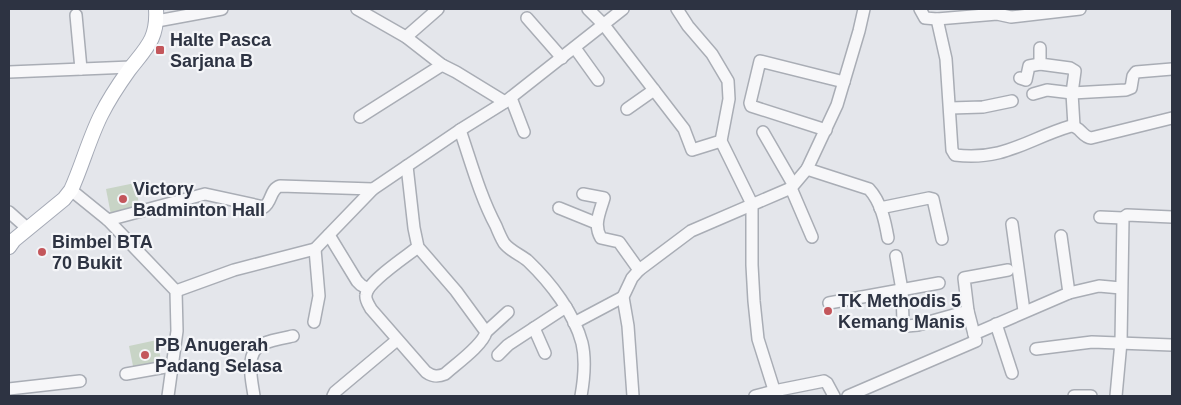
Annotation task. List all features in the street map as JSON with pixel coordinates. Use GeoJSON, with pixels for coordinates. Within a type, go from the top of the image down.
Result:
{"type":"FeatureCollection","features":[{"type":"Feature","properties":{"kind":"main road"},"geometry":{"type":"LineString","coordinates":[[9,247],[27,228],[64,199],[71,190],[101,115],[115,89],[148,46],[154,33],[156,15]]}},
{"type":"Feature","properties":{"kind":"street"},"geometry":{"type":"LineString","coordinates":[[156,15],[222,9]]}},
{"type":"Feature","properties":{"kind":"street"},"geometry":{"type":"LineString","coordinates":[[359,9],[406,37],[442,66],[508,100],[524,132]]}},
{"type":"Feature","properties":{"kind":"street"},"geometry":{"type":"LineString","coordinates":[[406,37],[438,9]]}},
{"type":"Feature","properties":{"kind":"street"},"geometry":{"type":"LineString","coordinates":[[588,9],[604,25],[684,128],[692,150],[721,141]]}},
{"type":"Feature","properties":{"kind":"street"},"geometry":{"type":"LineString","coordinates":[[176,291],[234,270],[315,249],[373,189],[508,100],[623,9]]}},
{"type":"Feature","properties":{"kind":"street"},"geometry":{"type":"LineString","coordinates":[[677,9],[688,26],[712,54],[728,81],[729,99],[721,141],[752,204],[751,241],[758,339],[775,394]]}},
{"type":"Feature","properties":{"kind":"street"},"geometry":{"type":"LineString","coordinates":[[633,396],[628,326],[623,297],[632,278],[639,270],[690,231],[792,186],[807,169],[837,105],[860,31],[864,9]]}},
{"type":"Feature","properties":{"kind":"street"},"geometry":{"type":"LineString","coordinates":[[920,9],[925,18],[937,19],[998,12],[1011,17],[1080,9]]}},
{"type":"Feature","properties":{"kind":"street"},"geometry":{"type":"LineString","coordinates":[[76,16],[81,68]]}},
{"type":"Feature","properties":{"kind":"street"},"geometry":{"type":"LineString","coordinates":[[527,18],[562,58]]}},
{"type":"Feature","properties":{"kind":"street"},"geometry":{"type":"LineString","coordinates":[[937,19],[946,59],[953,153],[957,155],[987,156],[1009,151],[1074,126]]}},
{"type":"Feature","properties":{"kind":"street"},"geometry":{"type":"LineString","coordinates":[[575,48],[598,80]]}},
{"type":"Feature","properties":{"kind":"street"},"geometry":{"type":"LineString","coordinates":[[1040,48],[1040,64]]}},
{"type":"Feature","properties":{"kind":"street"},"geometry":{"type":"LineString","coordinates":[[826,130],[751,106],[750,103],[760,61],[844,82]]}},
{"type":"Feature","properties":{"kind":"street"},"geometry":{"type":"LineString","coordinates":[[1020,78],[1026,80],[1029,66],[1040,64],[1075,70],[1076,75],[1072,93],[1074,126],[1086,137],[1091,138],[1172,118]]}},
{"type":"Feature","properties":{"kind":"street"},"geometry":{"type":"LineString","coordinates":[[360,117],[442,66]]}},
{"type":"Feature","properties":{"kind":"street"},"geometry":{"type":"LineString","coordinates":[[9,72],[131,67]]}},
{"type":"Feature","properties":{"kind":"street"},"geometry":{"type":"LineString","coordinates":[[1033,94],[1047,90],[1072,93],[1128,89],[1131,88],[1133,76],[1136,72],[1172,69]]}},
{"type":"Feature","properties":{"kind":"street"},"geometry":{"type":"LineString","coordinates":[[627,109],[654,90]]}},
{"type":"Feature","properties":{"kind":"street"},"geometry":{"type":"LineString","coordinates":[[950,108],[983,107],[1012,101]]}},
{"type":"Feature","properties":{"kind":"street"},"geometry":{"type":"LineString","coordinates":[[460,130],[480,192],[505,244],[528,261],[550,285],[566,307],[574,323],[582,344],[584,371],[581,396]]}},
{"type":"Feature","properties":{"kind":"street"},"geometry":{"type":"LineString","coordinates":[[762,132],[792,186],[812,237]]}},
{"type":"Feature","properties":{"kind":"street"},"geometry":{"type":"LineString","coordinates":[[407,166],[418,247],[456,291],[486,332]]}},
{"type":"Feature","properties":{"kind":"street"},"geometry":{"type":"LineString","coordinates":[[807,169],[865,187],[874,195],[880,208],[888,238]]}},
{"type":"Feature","properties":{"kind":"street"},"geometry":{"type":"LineString","coordinates":[[108,220],[205,194],[264,206],[268,204],[277,187],[373,189]]}},
{"type":"Feature","properties":{"kind":"street"},"geometry":{"type":"LineString","coordinates":[[71,190],[108,220],[176,291],[176,331],[168,396]]}},
{"type":"Feature","properties":{"kind":"street"},"geometry":{"type":"LineString","coordinates":[[583,194],[604,198],[596,223],[598,231],[602,238],[619,242],[639,270]]}},
{"type":"Feature","properties":{"kind":"street"},"geometry":{"type":"LineString","coordinates":[[880,208],[932,198],[942,240]]}},
{"type":"Feature","properties":{"kind":"street"},"geometry":{"type":"LineString","coordinates":[[559,208],[596,223]]}},
{"type":"Feature","properties":{"kind":"street"},"geometry":{"type":"LineString","coordinates":[[9,212],[27,228]]}},
{"type":"Feature","properties":{"kind":"street"},"geometry":{"type":"LineString","coordinates":[[1100,217],[1123,218],[1127,215],[1172,217]]}},
{"type":"Feature","properties":{"kind":"street"},"geometry":{"type":"LineString","coordinates":[[1116,396],[1121,342],[1123,218]]}},
{"type":"Feature","properties":{"kind":"street"},"geometry":{"type":"LineString","coordinates":[[1012,224],[1024,311]]}},
{"type":"Feature","properties":{"kind":"street"},"geometry":{"type":"LineString","coordinates":[[329,235],[357,281],[368,289]]}},
{"type":"Feature","properties":{"kind":"street"},"geometry":{"type":"LineString","coordinates":[[1061,236],[1068,293]]}},
{"type":"Feature","properties":{"kind":"street"},"geometry":{"type":"LineString","coordinates":[[418,247],[368,289],[366,299],[371,309],[397,340],[431,376],[446,374],[508,312]]}},
{"type":"Feature","properties":{"kind":"street"},"geometry":{"type":"LineString","coordinates":[[314,322],[318,296],[315,249]]}},
{"type":"Feature","properties":{"kind":"street"},"geometry":{"type":"LineString","coordinates":[[896,256],[902,290],[903,322],[907,326],[918,325],[968,311]]}},
{"type":"Feature","properties":{"kind":"street"},"geometry":{"type":"LineString","coordinates":[[848,396],[976,342],[968,311],[964,278],[1008,270]]}},
{"type":"Feature","properties":{"kind":"street"},"geometry":{"type":"LineString","coordinates":[[829,302],[939,283]]}},
{"type":"Feature","properties":{"kind":"street"},"geometry":{"type":"LineString","coordinates":[[974,334],[1068,293],[1099,286],[1121,288]]}},
{"type":"Feature","properties":{"kind":"street"},"geometry":{"type":"LineString","coordinates":[[574,323],[623,297]]}},
{"type":"Feature","properties":{"kind":"street"},"geometry":{"type":"LineString","coordinates":[[498,355],[508,346],[566,307]]}},
{"type":"Feature","properties":{"kind":"street"},"geometry":{"type":"LineString","coordinates":[[996,324],[1012,373]]}},
{"type":"Feature","properties":{"kind":"street"},"geometry":{"type":"LineString","coordinates":[[534,328],[546,353]]}},
{"type":"Feature","properties":{"kind":"street"},"geometry":{"type":"LineString","coordinates":[[254,396],[250,366],[254,351],[260,344],[293,336]]}},
{"type":"Feature","properties":{"kind":"street"},"geometry":{"type":"LineString","coordinates":[[333,396],[335,392],[397,340]]}},
{"type":"Feature","properties":{"kind":"street"},"geometry":{"type":"LineString","coordinates":[[1036,349],[1092,342],[1172,345]]}},
{"type":"Feature","properties":{"kind":"street"},"geometry":{"type":"LineString","coordinates":[[126,374],[172,366]]}},
{"type":"Feature","properties":{"kind":"street"},"geometry":{"type":"LineString","coordinates":[[9,389],[80,381]]}},
{"type":"Feature","properties":{"kind":"street"},"geometry":{"type":"LineString","coordinates":[[755,396],[775,394],[824,381],[834,396]]}},
{"type":"Feature","properties":{"kind":"street"},"geometry":{"type":"LineString","coordinates":[[1074,396],[1091,396]]}},
{"type":"Feature","properties":{"kind":"green space","name":"Victory Badminton Hall"},"geometry":{"type":"Polygon","coordinates":[[[135,183],[140,209],[111,215],[106,189],[135,183]]]}},
{"type":"Feature","properties":{"kind":"green space","name":"PB Anugerah Padang Selasa"},"geometry":{"type":"Polygon","coordinates":[[[157,340],[162,365],[134,371],[129,346],[157,340]]]}},
{"type":"Feature","properties":{"kind":"place","name":"Halte Pasca Sarjana B"},"geometry":{"type":"Point","coordinates":[160,50]}},
{"type":"Feature","properties":{"kind":"place","name":"Victory Badminton Hall"},"geometry":{"type":"Point","coordinates":[123,199]}},
{"type":"Feature","properties":{"kind":"place","name":"Bimbel BTA 70 Bukit"},"geometry":{"type":"Point","coordinates":[42,252]}},
{"type":"Feature","properties":{"kind":"place","name":"TK Methodis 5 Kemang Manis"},"geometry":{"type":"Point","coordinates":[828,311]}},
{"type":"Feature","properties":{"kind":"place","name":"PB Anugerah Padang Selasa"},"geometry":{"type":"Point","coordinates":[145,355]}}]}
